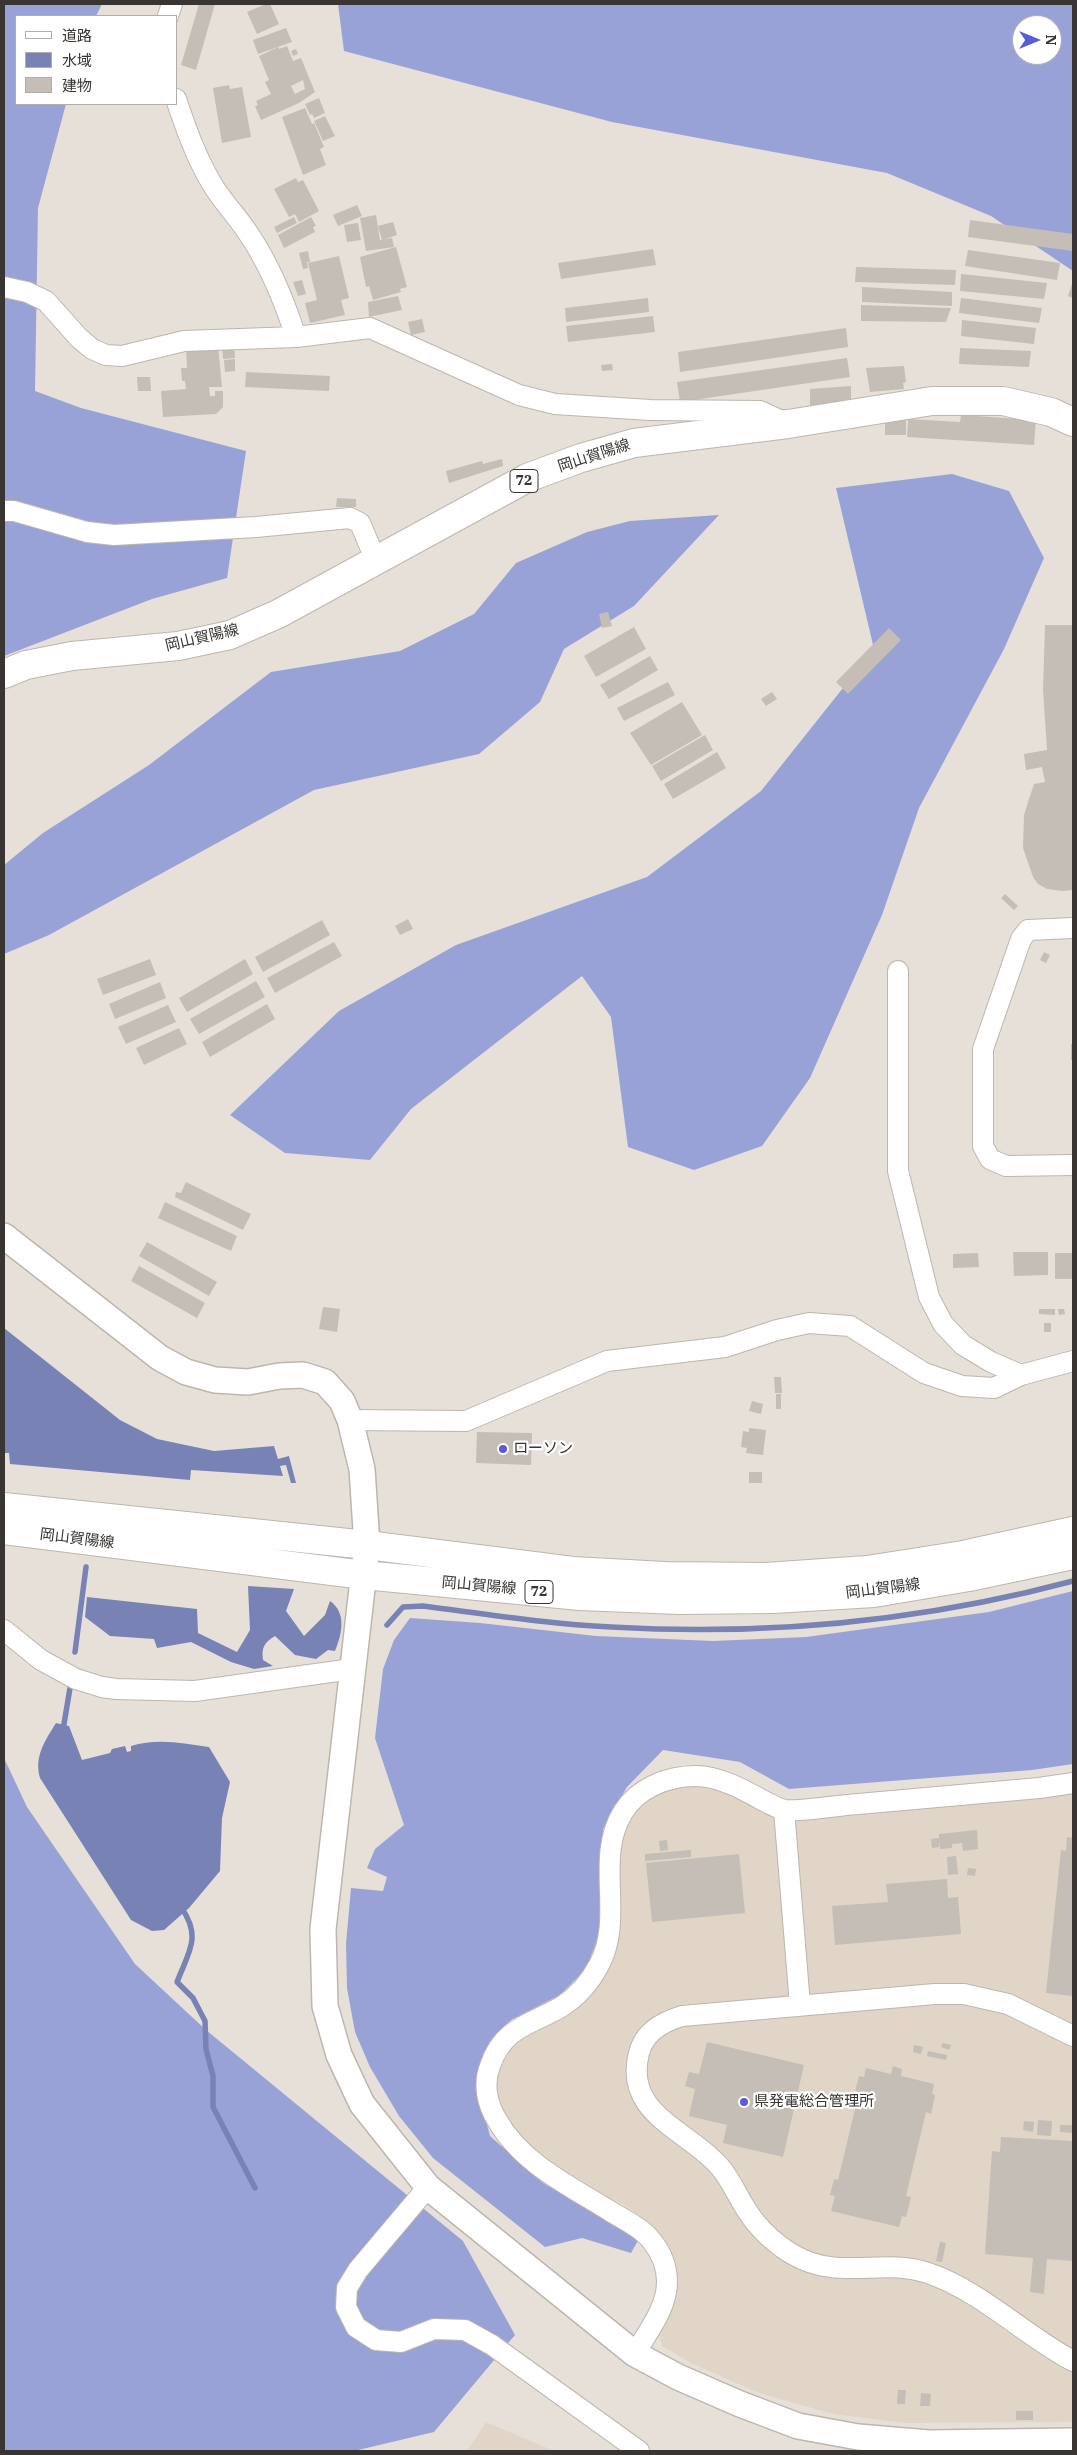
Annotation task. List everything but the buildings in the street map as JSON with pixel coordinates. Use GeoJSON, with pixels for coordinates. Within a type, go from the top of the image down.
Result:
{"type":"FeatureCollection","features":[{"type":"Feature","properties":{"kind":"main road","name":"岡山賀陽線"},"geometry":{"type":"LineString","coordinates":[[4,674],[26,665],[72,656],[178,646],[230,635],[278,614],[527,478],[581,458],[634,443],[788,424],[932,401],[1003,401],[1050,412],[1073,422]]}},
{"type":"Feature","properties":{"kind":"main road","name":"岡山賀陽線"},"geometry":{"type":"LineString","coordinates":[[4,1507],[367,1545],[573,1571],[665,1576],[766,1577],[876,1568],[963,1555],[1073,1531]]}},
{"type":"Feature","properties":{"kind":"main road","name":"岡山賀陽線"},"geometry":{"type":"LineString","coordinates":[[4,1530],[364,1576],[580,1596],[679,1600],[773,1599],[874,1593],[969,1577],[1073,1555]]}},
{"type":"Feature","properties":{"kind":"street"},"geometry":{"type":"LineString","coordinates":[[178,105],[191,144],[212,184],[248,232],[268,266],[284,299],[296,337]]}},
{"type":"Feature","properties":{"kind":"street"},"geometry":{"type":"LineString","coordinates":[[4,287],[28,292],[46,301],[79,338],[92,349],[106,355],[122,356],[184,341],[296,337],[370,328],[519,395],[555,404],[650,410],[760,410],[788,424]]}},
{"type":"Feature","properties":{"kind":"street"},"geometry":{"type":"LineString","coordinates":[[4,511],[14,511],[87,532],[114,535],[236,528],[350,518],[360,523],[376,561]]}},
{"type":"Feature","properties":{"kind":"street"},"geometry":{"type":"LineString","coordinates":[[1073,928],[1028,930],[1021,939],[983,1049],[983,1146],[990,1159],[1006,1166],[1073,1165]]}},
{"type":"Feature","properties":{"kind":"street"},"geometry":{"type":"LineString","coordinates":[[898,971],[898,1171],[929,1296],[943,1324],[963,1346],[1021,1376]]}},
{"type":"Feature","properties":{"kind":"street"},"geometry":{"type":"LineString","coordinates":[[4,1236],[160,1358],[186,1372],[215,1380],[248,1382],[279,1376],[303,1375],[325,1382],[342,1401],[350,1420],[362,1469],[367,1545],[323,1930],[325,2006],[339,2055],[362,2104],[428,2187],[635,2354],[678,2377],[740,2404],[806,2427],[858,2437],[929,2443],[1073,2441]]}},
{"type":"Feature","properties":{"kind":"street"},"geometry":{"type":"LineString","coordinates":[[350,1420],[466,1421],[606,1361],[726,1347],[777,1330],[809,1323],[850,1326],[924,1373],[962,1386],[994,1388],[1021,1376],[1073,1361]]}},
{"type":"Feature","properties":{"kind":"street"},"geometry":{"type":"LineString","coordinates":[[4,1630],[41,1660],[76,1679],[102,1688],[195,1691],[352,1668]]}},
{"type":"Feature","properties":{"kind":"street"},"geometry":{"type":"LineString","coordinates":[[635,2354],[662,2308],[666,2296],[665,2266],[659,2251],[642,2230],[552,2175],[530,2159],[510,2140],[493,2114],[488,2100],[488,2068],[505,2038],[519,2026],[562,2006],[580,1992],[594,1975],[604,1956],[611,1935],[609,1846],[614,1828],[624,1810],[636,1796],[651,1786],[667,1780],[697,1776],[729,1784],[784,1810],[1073,1783]]}},
{"type":"Feature","properties":{"kind":"street"},"geometry":{"type":"LineString","coordinates":[[784,1810],[800,2005]]}},
{"type":"Feature","properties":{"kind":"street"},"geometry":{"type":"LineString","coordinates":[[1073,2036],[1008,2004],[964,1994],[935,1994],[800,2005],[682,2016],[657,2026],[640,2047],[635,2075],[643,2099],[660,2118],[707,2154],[720,2168],[748,2214],[776,2242],[792,2254],[810,2263],[834,2269],[891,2268],[926,2272],[966,2292],[1073,2361]]}},
{"type":"Feature","properties":{"kind":"street"},"geometry":{"type":"LineString","coordinates":[[428,2187],[358,2270],[347,2288],[346,2307],[356,2327],[376,2340],[401,2342],[434,2329],[465,2330],[492,2345],[639,2451]]}},
{"type":"Feature","properties":{"kind":"shaded area"},"geometry":{"type":"Polygon","coordinates":[[[4,4],[102,4],[96,15],[15,15],[15,105],[66,105],[38,208],[35,391],[81,408],[246,451],[227,578],[152,599],[4,656],[4,4]]]}},
{"type":"Feature","properties":{"kind":"shaded area"},"geometry":{"type":"Polygon","coordinates":[[[338,4],[1073,4],[1073,271],[991,216],[887,173],[612,122],[344,51],[338,4]]]}},
{"type":"Feature","properties":{"kind":"shaded area"},"geometry":{"type":"Polygon","coordinates":[[[952,474],[1009,491],[1044,558],[1004,649],[919,808],[882,915],[810,1078],[762,1146],[694,1170],[628,1147],[611,1017],[582,976],[411,1109],[370,1160],[285,1153],[230,1115],[339,1011],[456,945],[647,877],[761,791],[874,649],[836,488],[952,474]]]}},
{"type":"Feature","properties":{"kind":"shaded area"},"geometry":{"type":"Polygon","coordinates":[[[719,515],[634,606],[564,649],[540,702],[479,754],[314,790],[49,935],[4,954],[4,865],[43,833],[149,765],[271,672],[400,651],[474,614],[516,563],[587,532],[630,521],[719,515]]]}},
{"type":"Feature","properties":{"kind":"shaded area"},"geometry":{"type":"Polygon","coordinates":[[[1073,1591],[1073,1764],[1032,1770],[789,1789],[740,1762],[663,1750],[627,1787],[603,1829],[599,1935],[586,1969],[560,1995],[511,2020],[489,2044],[477,2088],[490,2136],[543,2183],[639,2239],[631,2253],[582,2238],[545,2247],[433,2158],[399,2116],[370,2067],[355,2032],[347,1988],[346,1944],[351,1888],[383,1891],[387,1877],[367,1868],[375,1849],[404,1825],[375,1738],[383,1669],[394,1640],[410,1618],[480,1623],[596,1636],[713,1641],[806,1637],[989,1612],[1073,1591]]]}},
{"type":"Feature","properties":{"kind":"shaded area"},"geometry":{"type":"Polygon","coordinates":[[[4,1758],[27,1807],[135,1964],[206,2030],[463,2241],[515,2335],[434,2432],[354,2451],[4,2451],[4,1758]]]}},
{"type":"Feature","properties":{"kind":"shaded area"},"geometry":{"type":"Polygon","coordinates":[[[686,1786],[709,1786],[772,1815],[801,1817],[1073,1794],[1073,2422],[905,2423],[833,2414],[759,2393],[691,2363],[662,2346],[659,2333],[676,2289],[675,2266],[657,2232],[640,2215],[550,2162],[533,2149],[506,2121],[496,2096],[496,2077],[516,2039],[533,2029],[558,2021],[585,2000],[607,1969],[617,1943],[620,1904],[618,1844],[626,1822],[639,1804],[666,1789],[686,1786]]]}},
{"type":"Feature","properties":{"kind":"shaded area"},"geometry":{"type":"Polygon","coordinates":[[[486,2422],[554,2451],[467,2451],[486,2422]]]}},
{"type":"Feature","properties":{"kind":"water"},"geometry":{"type":"Polygon","coordinates":[[[4,1328],[120,1420],[157,1439],[214,1451],[274,1446],[278,1459],[289,1456],[296,1483],[291,1483],[286,1465],[280,1466],[283,1476],[191,1470],[190,1480],[10,1464],[9,1453],[4,1453],[4,1328]]]}},
{"type":"Feature","properties":{"kind":"water"},"geometry":{"type":"Polygon","coordinates":[[[248,1586],[294,1589],[286,1611],[304,1636],[325,1615],[330,1601],[339,1611],[342,1624],[340,1638],[335,1651],[328,1650],[316,1659],[295,1655],[275,1636],[263,1648],[263,1660],[273,1666],[254,1669],[231,1662],[191,1642],[157,1648],[154,1639],[110,1636],[85,1617],[87,1597],[197,1609],[198,1633],[237,1652],[250,1630],[248,1586]]]}},
{"type":"Feature","properties":{"kind":"water"},"geometry":{"type":"Polygon","coordinates":[[[56,1723],[69,1726],[82,1760],[110,1753],[112,1749],[125,1746],[127,1752],[131,1751],[131,1746],[150,1742],[199,1745],[209,1747],[230,1782],[222,1818],[220,1871],[189,1908],[164,1930],[152,1931],[131,1920],[40,1778],[38,1763],[42,1749],[56,1723]]]}},
{"type":"Feature","properties":{"kind":"waterway"},"geometry":{"type":"LineString","coordinates":[[75,1652],[86,1567]]}},
{"type":"Feature","properties":{"kind":"waterway"},"geometry":{"type":"LineString","coordinates":[[387,1625],[403,1607],[423,1606],[587,1626],[669,1629],[786,1627],[902,1616],[1016,1595],[1073,1581]]}},
{"type":"Feature","properties":{"kind":"waterway"},"geometry":{"type":"LineString","coordinates":[[63,1730],[70,1688]]}},
{"type":"Feature","properties":{"kind":"waterway"},"geometry":{"type":"LineString","coordinates":[[181,1907],[191,1927],[192,1936],[189,1953],[177,1982],[193,1998],[205,2021],[206,2049],[213,2076],[213,2107],[255,2188]]}},
{"type":"Feature","properties":{"kind":"place","name":"ローソン"},"geometry":{"type":"Point","coordinates":[503,1449]}},
{"type":"Feature","properties":{"kind":"place","name":"県発電総合管理所"},"geometry":{"type":"Point","coordinates":[744,2102]}}]}
